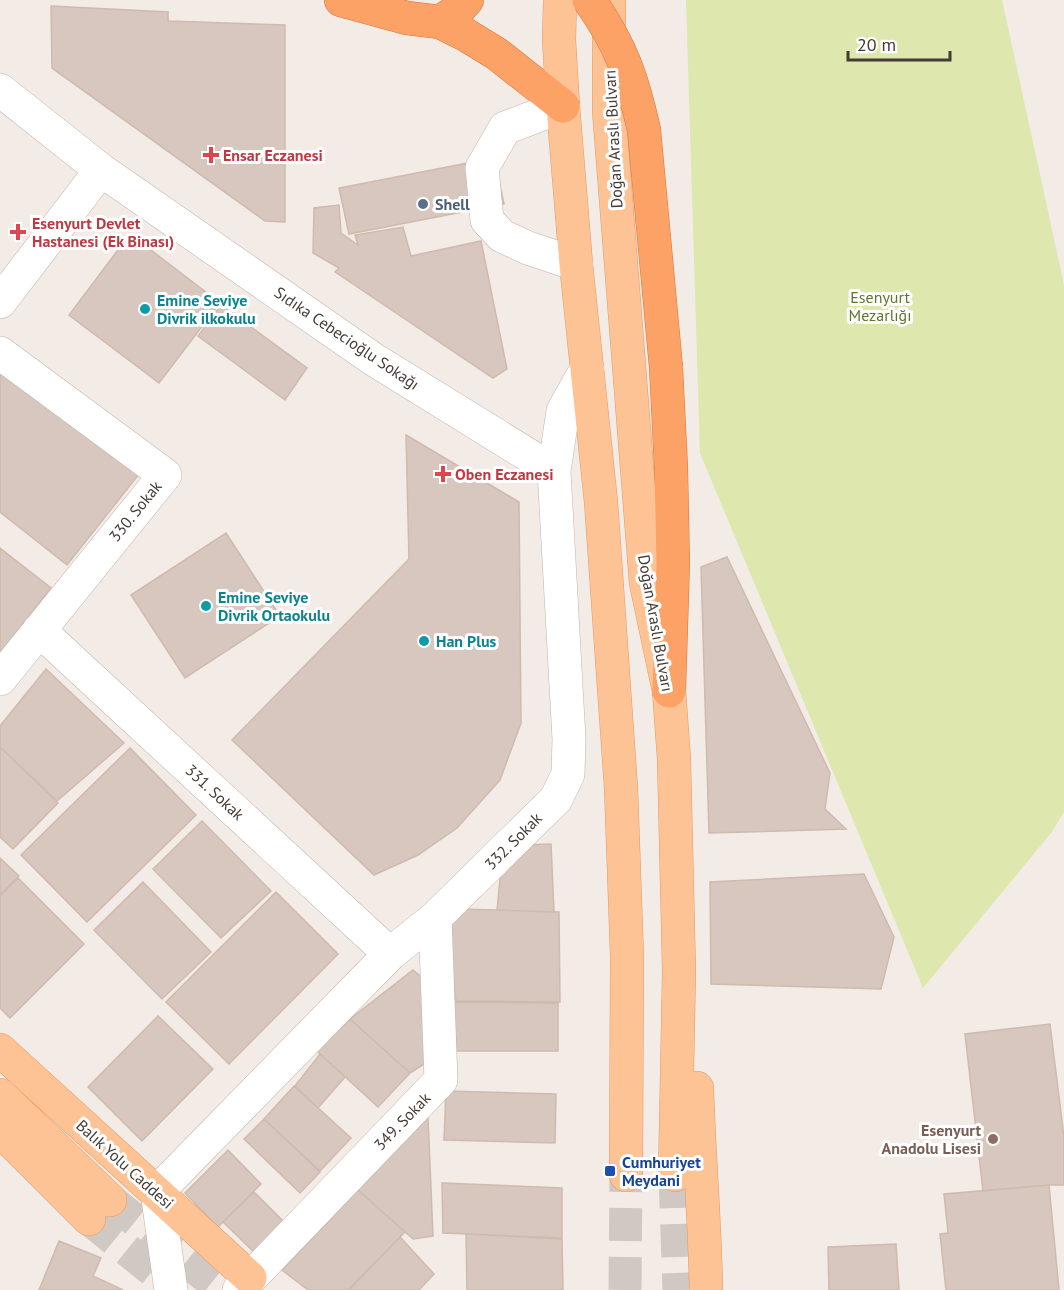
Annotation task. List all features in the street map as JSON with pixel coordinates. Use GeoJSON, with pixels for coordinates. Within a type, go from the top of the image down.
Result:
{"type":"FeatureCollection","features":[{"type":"Feature","properties":{"kind":"highway"},"geometry":{"type":"LineString","coordinates":[[341,0],[407,18],[440,22],[496,54],[563,106]]}},
{"type":"Feature","properties":{"kind":"highway"},"geometry":{"type":"LineString","coordinates":[[440,22],[459,9],[467,0]]}},
{"type":"Feature","properties":{"kind":"highway"},"geometry":{"type":"LineString","coordinates":[[589,0],[605,22],[622,54],[635,92],[644,130],[666,368],[671,467],[673,563],[669,691]]}},
{"type":"Feature","properties":{"kind":"main road"},"geometry":{"type":"LineString","coordinates":[[560,0],[559,40],[563,106],[576,264],[601,502],[621,788],[627,956],[626,1175]]}},
{"type":"Feature","properties":{"kind":"main road","name":"Doğan Araslı Bulvarı"},"geometry":{"type":"LineString","coordinates":[[609,0],[609,111],[646,583],[669,691],[674,759],[679,971],[675,1174]]}},
{"type":"Feature","properties":{"kind":"main road"},"geometry":{"type":"LineString","coordinates":[[679,971],[696,1056],[700,1184],[705,1221],[706,1290]]}},
{"type":"Feature","properties":{"kind":"main road","name":"Balık Yolu Caddesi"},"geometry":{"type":"LineString","coordinates":[[0,1050],[157,1192],[245,1284]]}},
{"type":"Feature","properties":{"kind":"main road"},"geometry":{"type":"LineString","coordinates":[[0,1095],[99,1209],[0,1130]]}},
{"type":"Feature","properties":{"kind":"street","name":"Sıdıka Cebecioğlu Sokağı"},"geometry":{"type":"LineString","coordinates":[[0,90],[101,170],[372,358],[554,471]]}},
{"type":"Feature","properties":{"kind":"street"},"geometry":{"type":"LineString","coordinates":[[563,106],[506,128],[482,168],[487,219],[502,236],[528,248],[576,264]]}},
{"type":"Feature","properties":{"kind":"street"},"geometry":{"type":"LineString","coordinates":[[0,302],[101,170]]}},
{"type":"Feature","properties":{"kind":"street","name":"330. Sokak"},"geometry":{"type":"LineString","coordinates":[[0,353],[165,475],[0,679]]}},
{"type":"Feature","properties":{"kind":"street","name":"332. Sokak"},"geometry":{"type":"LineString","coordinates":[[157,1192],[390,954],[435,918],[555,799],[568,774],[569,739],[554,471],[563,411],[587,368]]}},
{"type":"Feature","properties":{"kind":"street","name":"331. Sokak"},"geometry":{"type":"LineString","coordinates":[[39,630],[390,954]]}},
{"type":"Feature","properties":{"kind":"street","name":"349. Sokak"},"geometry":{"type":"LineString","coordinates":[[245,1284],[441,1080],[435,918]]}},
{"type":"Feature","properties":{"kind":"street"},"geometry":{"type":"LineString","coordinates":[[157,1192],[171,1290]]}},
{"type":"Feature","properties":{"kind":"green space","name":"Esenyurt Mezarlığı"},"geometry":{"type":"Polygon","coordinates":[[[686,0],[1002,0],[1064,285],[1064,812],[1051,833],[923,988],[700,453],[686,0]]]}},
{"type":"Feature","properties":{"kind":"building"},"geometry":{"type":"Polygon","coordinates":[[[51,6],[168,12],[168,21],[285,25],[285,222],[265,221],[52,68],[51,6]]]}},
{"type":"Feature","properties":{"kind":"building"},"geometry":{"type":"Polygon","coordinates":[[[494,158],[504,204],[349,234],[339,188],[494,158]]]}},
{"type":"Feature","properties":{"kind":"building"},"geometry":{"type":"Polygon","coordinates":[[[339,205],[341,233],[358,245],[355,235],[403,227],[411,256],[481,241],[507,369],[493,378],[335,272],[339,268],[313,253],[314,208],[339,205]]]}},
{"type":"Feature","properties":{"kind":"building","name":"Emine Seviye Divrik ilkokulu"},"geometry":{"type":"Polygon","coordinates":[[[130,234],[220,303],[159,383],[69,315],[130,234]]]}},
{"type":"Feature","properties":{"kind":"building"},"geometry":{"type":"Polygon","coordinates":[[[221,305],[307,368],[285,400],[198,336],[221,305]]]}},
{"type":"Feature","properties":{"kind":"building"},"geometry":{"type":"Polygon","coordinates":[[[0,364],[139,474],[67,565],[0,512],[0,364]]]}},
{"type":"Feature","properties":{"kind":"building","name":"Han Plus"},"geometry":{"type":"Polygon","coordinates":[[[406,435],[519,502],[521,723],[500,780],[457,828],[418,855],[374,875],[232,740],[409,559],[406,435]]]}},
{"type":"Feature","properties":{"kind":"building","name":"Emine Seviye Divrik Ortaokulu"},"geometry":{"type":"Polygon","coordinates":[[[226,533],[280,616],[185,678],[131,595],[226,533]]]}},
{"type":"Feature","properties":{"kind":"building"},"geometry":{"type":"Polygon","coordinates":[[[0,548],[51,588],[0,653],[0,548]]]}},
{"type":"Feature","properties":{"kind":"building"},"geometry":{"type":"Polygon","coordinates":[[[727,557],[830,773],[825,809],[846,829],[709,833],[701,567],[727,557]]]}},
{"type":"Feature","properties":{"kind":"building"},"geometry":{"type":"Polygon","coordinates":[[[46,669],[124,743],[57,801],[0,747],[0,726],[46,669]]]}},
{"type":"Feature","properties":{"kind":"building"},"geometry":{"type":"Polygon","coordinates":[[[0,747],[58,803],[13,849],[0,837],[0,747]]]}},
{"type":"Feature","properties":{"kind":"building"},"geometry":{"type":"Polygon","coordinates":[[[130,748],[196,815],[87,922],[21,855],[130,748]]]}},
{"type":"Feature","properties":{"kind":"building"},"geometry":{"type":"Polygon","coordinates":[[[202,821],[271,891],[221,938],[153,869],[202,821]]]}},
{"type":"Feature","properties":{"kind":"building"},"geometry":{"type":"Polygon","coordinates":[[[551,844],[554,912],[497,910],[501,869],[524,845],[551,844]]]}},
{"type":"Feature","properties":{"kind":"building"},"geometry":{"type":"Polygon","coordinates":[[[0,858],[19,876],[0,895],[0,858]]]}},
{"type":"Feature","properties":{"kind":"building"},"geometry":{"type":"Polygon","coordinates":[[[864,874],[894,937],[881,989],[711,984],[710,882],[864,874]]]}},
{"type":"Feature","properties":{"kind":"building"},"geometry":{"type":"Polygon","coordinates":[[[18,878],[84,944],[10,1018],[0,1008],[0,896],[18,878]]]}},
{"type":"Feature","properties":{"kind":"building"},"geometry":{"type":"Polygon","coordinates":[[[143,882],[211,952],[162,999],[94,930],[143,882]]]}},
{"type":"Feature","properties":{"kind":"building"},"geometry":{"type":"Polygon","coordinates":[[[276,892],[338,954],[229,1064],[166,1002],[276,892]]]}},
{"type":"Feature","properties":{"kind":"building"},"geometry":{"type":"Polygon","coordinates":[[[462,909],[559,912],[560,1002],[456,1001],[447,929],[462,909]]]}},
{"type":"Feature","properties":{"kind":"building"},"geometry":{"type":"Polygon","coordinates":[[[413,970],[423,978],[424,1064],[410,1073],[350,1019],[413,970]]]}},
{"type":"Feature","properties":{"kind":"building"},"geometry":{"type":"Polygon","coordinates":[[[452,1002],[558,1003],[558,1051],[451,1051],[452,1002]]]}},
{"type":"Feature","properties":{"kind":"building"},"geometry":{"type":"Polygon","coordinates":[[[158,1016],[213,1069],[142,1141],[88,1087],[158,1016]]]}},
{"type":"Feature","properties":{"kind":"building"},"geometry":{"type":"Polygon","coordinates":[[[350,1019],[410,1073],[378,1107],[317,1051],[350,1019]]]}},
{"type":"Feature","properties":{"kind":"building"},"geometry":{"type":"Polygon","coordinates":[[[1050,1024],[1064,1137],[1064,1185],[983,1191],[965,1034],[1050,1024]]]}},
{"type":"Feature","properties":{"kind":"building"},"geometry":{"type":"Polygon","coordinates":[[[320,1054],[345,1077],[318,1108],[295,1086],[320,1054]]]}},
{"type":"Feature","properties":{"kind":"building"},"geometry":{"type":"Polygon","coordinates":[[[294,1086],[351,1138],[320,1171],[264,1119],[294,1086]]]}},
{"type":"Feature","properties":{"kind":"building"},"geometry":{"type":"Polygon","coordinates":[[[446,1091],[556,1094],[555,1143],[444,1140],[446,1091]]]}},
{"type":"Feature","properties":{"kind":"building"},"geometry":{"type":"Polygon","coordinates":[[[428,1117],[433,1236],[413,1239],[358,1190],[428,1117]]]}},
{"type":"Feature","properties":{"kind":"building"},"geometry":{"type":"Polygon","coordinates":[[[264,1119],[320,1172],[300,1193],[244,1139],[264,1119]]]}},
{"type":"Feature","properties":{"kind":"building"},"geometry":{"type":"Polygon","coordinates":[[[228,1150],[261,1184],[218,1227],[185,1193],[228,1150]]]}},
{"type":"Feature","properties":{"kind":"building"},"geometry":{"type":"Polygon","coordinates":[[[442,1183],[562,1188],[562,1238],[443,1233],[442,1183]]]}},
{"type":"Feature","properties":{"kind":"building"},"geometry":{"type":"Polygon","coordinates":[[[1049,1185],[1059,1290],[946,1290],[940,1234],[948,1233],[944,1194],[1049,1185]]]}},
{"type":"Feature","properties":{"kind":"building"},"geometry":{"type":"Polygon","coordinates":[[[358,1190],[405,1232],[348,1290],[308,1290],[282,1270],[358,1190]]]}},
{"type":"Feature","properties":{"kind":"building"},"geometry":{"type":"Polygon","coordinates":[[[254,1192],[285,1223],[254,1252],[223,1222],[254,1192]]]}},
{"type":"Feature","properties":{"kind":"building"},"geometry":{"type":"Polygon","coordinates":[[[466,1234],[562,1239],[563,1290],[467,1290],[466,1234]]]}},
{"type":"Feature","properties":{"kind":"building"},"geometry":{"type":"Polygon","coordinates":[[[400,1237],[434,1274],[419,1290],[349,1290],[400,1237]]]}},
{"type":"Feature","properties":{"kind":"building"},"geometry":{"type":"Polygon","coordinates":[[[59,1241],[101,1258],[93,1276],[123,1290],[39,1290],[59,1241]]]}},
{"type":"Feature","properties":{"kind":"building"},"geometry":{"type":"Polygon","coordinates":[[[896,1244],[899,1290],[829,1290],[828,1247],[896,1244]]]}},
{"type":"Feature","properties":{"kind":"tunnel"},"geometry":{"type":"LineString","coordinates":[[625,1290],[626,1175]]}},
{"type":"Feature","properties":{"kind":"tunnel"},"geometry":{"type":"LineString","coordinates":[[675,1175],[679,1290]]}},
{"type":"Feature","properties":{"kind":"tunnel"},"geometry":{"type":"LineString","coordinates":[[110,1200],[223,1290]]}},
{"type":"Feature","properties":{"kind":"tunnel"},"geometry":{"type":"LineString","coordinates":[[89,1219],[177,1290]]}},
{"type":"Feature","properties":{"kind":"place","name":"Ensar Eczanesi"},"geometry":{"type":"Point","coordinates":[211,155]}},
{"type":"Feature","properties":{"kind":"place","name":"Shell"},"geometry":{"type":"Point","coordinates":[423,204]}},
{"type":"Feature","properties":{"kind":"place","name":"Esenyurt Devlet Hastanesi (Ek Binası)"},"geometry":{"type":"Point","coordinates":[18,232]}},
{"type":"Feature","properties":{"kind":"place","name":"Emine Seviye Divrik ilkokulu"},"geometry":{"type":"Point","coordinates":[145,309]}},
{"type":"Feature","properties":{"kind":"place","name":"Oben Eczanesi"},"geometry":{"type":"Point","coordinates":[443,474]}},
{"type":"Feature","properties":{"kind":"place","name":"Emine Seviye Divrik Ortaokulu"},"geometry":{"type":"Point","coordinates":[206,606]}},
{"type":"Feature","properties":{"kind":"place","name":"Han Plus"},"geometry":{"type":"Point","coordinates":[424,641]}},
{"type":"Feature","properties":{"kind":"place","name":"Esenyurt Anadolu Lisesi"},"geometry":{"type":"Point","coordinates":[993,1139]}},
{"type":"Feature","properties":{"kind":"place","name":"Cumhuriyet Meydani"},"geometry":{"type":"Point","coordinates":[610,1171]}}]}
